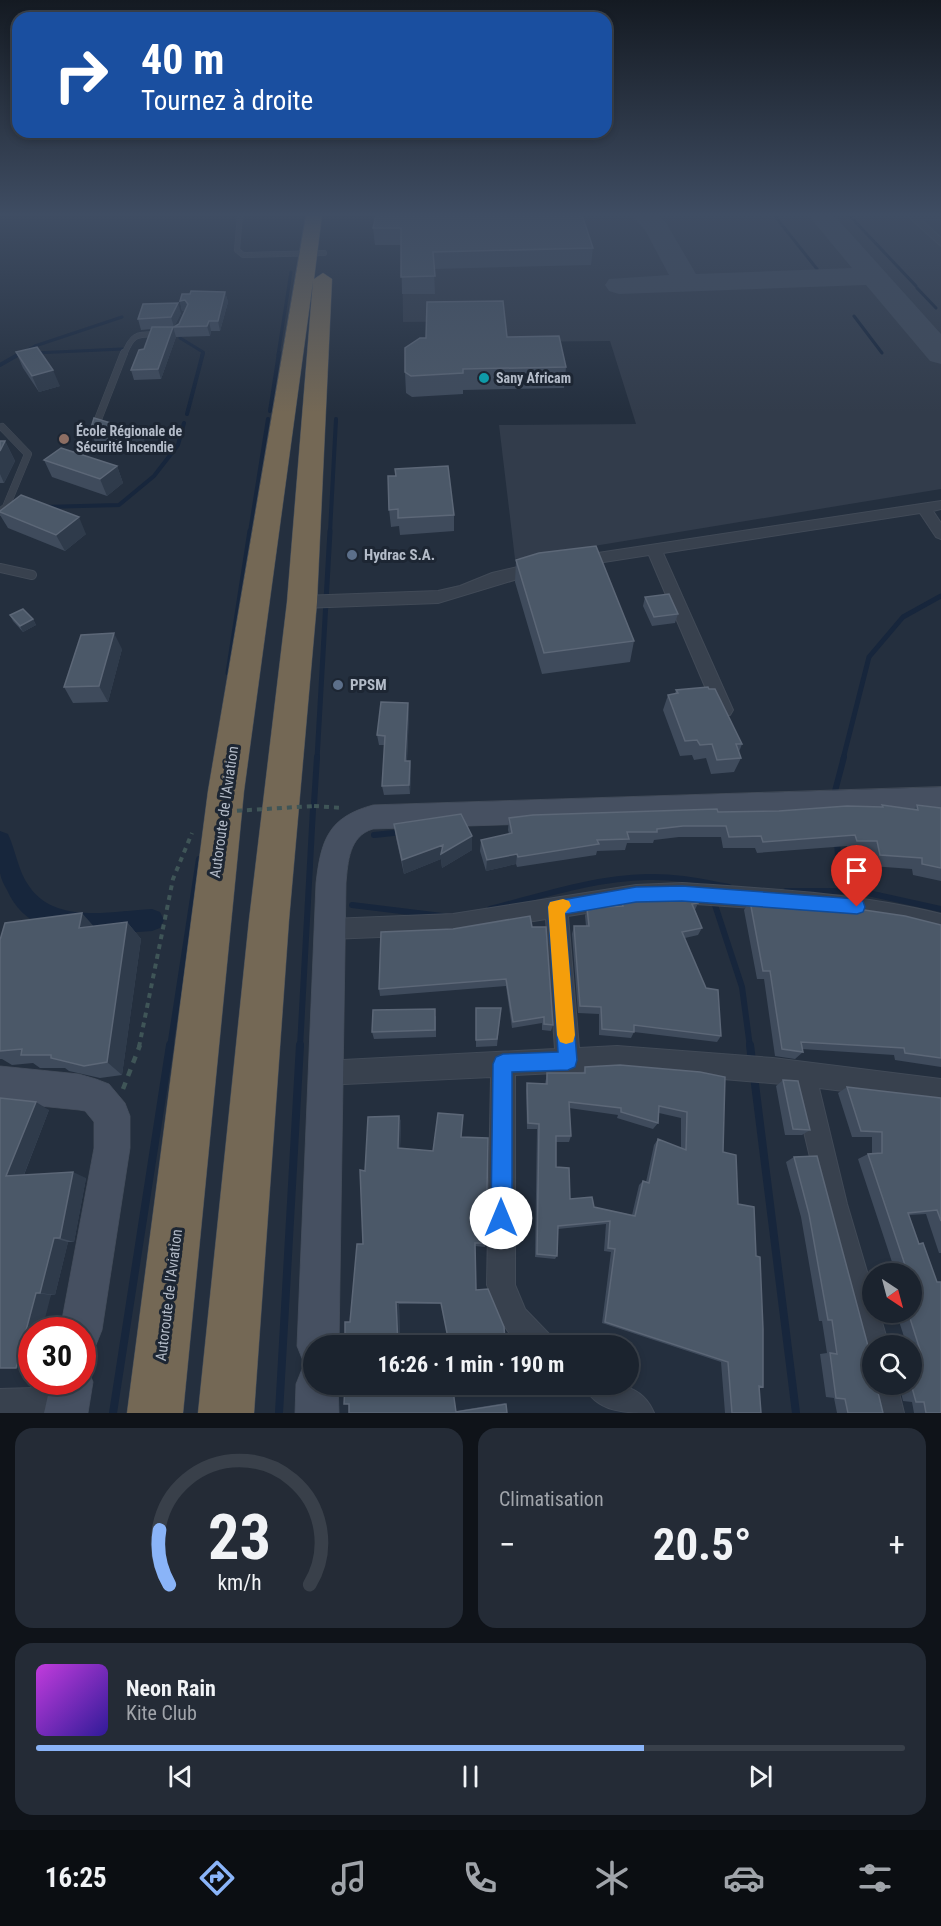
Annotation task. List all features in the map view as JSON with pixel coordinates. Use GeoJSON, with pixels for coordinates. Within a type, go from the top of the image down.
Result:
{"type":"FeatureCollection","features":[{"type":"Feature","properties":{"kind":"highway","name":"Autoroute de l'Aviation"},"geometry":{"type":"LineString","coordinates":[[155,1413],[226,791],[311,281]]}},
{"type":"Feature","properties":{"kind":"highway","name":"Autoroute de l'Aviation"},"geometry":{"type":"LineString","coordinates":[[226,1413],[269,920],[302,602],[315,281]]}},
{"type":"Feature","properties":{"kind":"street"},"geometry":{"type":"LineString","coordinates":[[302,602],[438,597],[464,591],[498,577],[536,568],[941,504]]}},
{"type":"Feature","properties":{"kind":"street"},"geometry":{"type":"LineString","coordinates":[[924,508],[941,534]]}},
{"type":"Feature","properties":{"kind":"street"},"geometry":{"type":"LineString","coordinates":[[654,549],[729,723]]}},
{"type":"Feature","properties":{"kind":"street"},"geometry":{"type":"LineString","coordinates":[[318,1335],[324,1073],[334,852],[340,835],[349,826],[362,819],[941,799]]}},
{"type":"Feature","properties":{"kind":"street"},"geometry":{"type":"LineString","coordinates":[[330,930],[453,924],[636,895],[721,895],[837,904],[897,913],[941,924]]}},
{"type":"Feature","properties":{"kind":"street"},"geometry":{"type":"LineString","coordinates":[[556,907],[568,1060]]}},
{"type":"Feature","properties":{"kind":"street"},"geometry":{"type":"LineString","coordinates":[[324,1073],[617,1058],[803,1073],[941,1091]]}},
{"type":"Feature","properties":{"kind":"street"},"geometry":{"type":"LineString","coordinates":[[503,1064],[501,1285],[511,1316],[526,1335]]}},
{"type":"Feature","properties":{"kind":"street"},"geometry":{"type":"LineString","coordinates":[[803,1073],[834,1204],[871,1335]]}},
{"type":"Feature","properties":{"kind":"street"},"geometry":{"type":"LineString","coordinates":[[0,1084],[79,1092],[96,1097],[112,1116],[112,1148],[83,1317]]}},
{"type":"Feature","properties":{"kind":"street"},"geometry":{"type":"LineString","coordinates":[[316,1413],[317,1395]]}},
{"type":"Feature","properties":{"kind":"street"},"geometry":{"type":"LineString","coordinates":[[614,1395],[639,1413]]}},
{"type":"Feature","properties":{"kind":"street"},"geometry":{"type":"LineString","coordinates":[[884,1395],[888,1413]]}},
{"type":"Feature","properties":{"kind":"street"},"geometry":{"type":"LineString","coordinates":[[0,1404],[69,1399]]}},
{"type":"Feature","properties":{"kind":"lane"},"geometry":{"type":"LineString","coordinates":[[97,422],[130,339],[137,335],[165,334]]}},
{"type":"Feature","properties":{"kind":"lane"},"geometry":{"type":"LineString","coordinates":[[0,512],[6,507],[28,454],[2,427]]}},
{"type":"Feature","properties":{"kind":"lane"},"geometry":{"type":"LineString","coordinates":[[0,568],[32,575]]}},
{"type":"Feature","properties":{"kind":"path"},"geometry":{"type":"LineString","coordinates":[[217,812],[314,806],[347,808]]}},
{"type":"Feature","properties":{"kind":"path"},"geometry":{"type":"LineString","coordinates":[[112,1116],[138,1053],[172,879],[186,847]]}},
{"type":"Feature","properties":{"kind":"shaded area"},"geometry":{"type":"Polygon","coordinates":[[[402,281],[941,281],[941,489],[515,559],[499,425],[636,424],[610,341],[505,342],[502,321],[403,322],[402,281]]]}},
{"type":"Feature","properties":{"kind":"building"},"geometry":{"type":"Polygon","coordinates":[[[191,291],[225,292],[218,321],[209,321],[207,326],[174,327],[179,324],[188,304],[185,300],[180,301],[182,294],[190,294],[191,291]]]}},
{"type":"Feature","properties":{"kind":"building"},"geometry":{"type":"Polygon","coordinates":[[[503,301],[507,337],[559,336],[566,367],[463,369],[463,373],[411,376],[405,372],[405,348],[420,338],[426,338],[427,302],[503,301]]]}},
{"type":"Feature","properties":{"kind":"building"},"geometry":{"type":"Polygon","coordinates":[[[178,303],[171,317],[138,319],[143,304],[178,303]]]}},
{"type":"Feature","properties":{"kind":"building"},"geometry":{"type":"Polygon","coordinates":[[[152,327],[173,327],[158,369],[131,370],[139,350],[144,349],[152,327]]]}},
{"type":"Feature","properties":{"kind":"building"},"geometry":{"type":"Polygon","coordinates":[[[37,347],[53,370],[32,376],[16,352],[37,347]]]}},
{"type":"Feature","properties":{"kind":"building"},"geometry":{"type":"Polygon","coordinates":[[[94,418],[141,432],[127,442],[90,431],[94,418]]]}},
{"type":"Feature","properties":{"kind":"building"},"geometry":{"type":"Polygon","coordinates":[[[0,441],[5,441],[0,451],[0,441]]]}},
{"type":"Feature","properties":{"kind":"building"},"geometry":{"type":"Polygon","coordinates":[[[61,448],[117,466],[100,479],[44,460],[61,448]]]}},
{"type":"Feature","properties":{"kind":"building"},"geometry":{"type":"Polygon","coordinates":[[[448,466],[454,515],[398,518],[398,509],[389,510],[388,476],[396,476],[395,469],[448,466]]]}},
{"type":"Feature","properties":{"kind":"building"},"geometry":{"type":"Polygon","coordinates":[[[21,495],[79,517],[56,535],[0,512],[21,495]]]}},
{"type":"Feature","properties":{"kind":"building"},"geometry":{"type":"Polygon","coordinates":[[[596,546],[634,641],[544,653],[516,560],[539,553],[596,546]]]}},
{"type":"Feature","properties":{"kind":"building"},"geometry":{"type":"Polygon","coordinates":[[[669,594],[678,614],[654,617],[645,597],[669,594]]]}},
{"type":"Feature","properties":{"kind":"building"},"geometry":{"type":"Polygon","coordinates":[[[23,609],[33,619],[20,626],[10,615],[23,609]]]}},
{"type":"Feature","properties":{"kind":"building"},"geometry":{"type":"Polygon","coordinates":[[[114,633],[99,686],[64,687],[81,635],[114,633]]]}},
{"type":"Feature","properties":{"kind":"building"},"geometry":{"type":"Polygon","coordinates":[[[708,687],[715,689],[742,744],[736,744],[741,758],[717,760],[712,744],[700,745],[697,740],[685,741],[668,695],[678,693],[676,690],[708,687]]]}},
{"type":"Feature","properties":{"kind":"building"},"geometry":{"type":"Polygon","coordinates":[[[381,702],[408,703],[405,761],[410,761],[409,785],[382,786],[385,736],[377,735],[381,702]]]}},
{"type":"Feature","properties":{"kind":"building"},"geometry":{"type":"Polygon","coordinates":[[[882,805],[918,810],[917,805],[941,808],[941,868],[922,864],[922,858],[880,855],[877,841],[857,841],[855,835],[763,842],[761,836],[729,837],[726,826],[683,826],[657,829],[657,832],[627,832],[629,839],[597,840],[599,844],[487,860],[481,840],[512,833],[509,818],[533,815],[717,809],[718,812],[779,811],[847,806],[883,807],[882,805]]]}},
{"type":"Feature","properties":{"kind":"building"},"geometry":{"type":"Polygon","coordinates":[[[461,814],[472,836],[441,854],[443,845],[402,860],[394,824],[461,814]]]}},
{"type":"Feature","properties":{"kind":"building"},"geometry":{"type":"Polygon","coordinates":[[[696,898],[698,903],[692,904],[702,928],[682,932],[706,988],[718,990],[721,1036],[634,1025],[634,1032],[602,1029],[601,1007],[580,1006],[574,926],[589,926],[587,908],[623,906],[622,902],[639,899],[696,898]]]}},
{"type":"Feature","properties":{"kind":"building"},"geometry":{"type":"Polygon","coordinates":[[[750,901],[844,907],[905,916],[941,925],[941,1058],[905,1053],[904,1048],[801,1042],[803,1052],[782,1049],[770,971],[763,971],[750,901]]]}},
{"type":"Feature","properties":{"kind":"building"},"geometry":{"type":"Polygon","coordinates":[[[82,913],[79,928],[127,922],[107,1062],[84,1066],[51,1058],[51,1055],[21,1055],[22,1049],[0,1051],[0,940],[5,923],[82,913]]]}},
{"type":"Feature","properties":{"kind":"building"},"geometry":{"type":"Polygon","coordinates":[[[530,916],[532,927],[546,927],[553,1025],[544,1024],[544,1017],[513,1022],[506,979],[379,989],[381,932],[453,929],[530,916]]]}},
{"type":"Feature","properties":{"kind":"building"},"geometry":{"type":"Polygon","coordinates":[[[476,1008],[501,1008],[497,1039],[476,1040],[476,1008]]]}},
{"type":"Feature","properties":{"kind":"building"},"geometry":{"type":"Polygon","coordinates":[[[435,1009],[435,1030],[372,1032],[373,1010],[435,1009]]]}},
{"type":"Feature","properties":{"kind":"building"},"geometry":{"type":"Polygon","coordinates":[[[620,1065],[700,1072],[725,1077],[723,1152],[736,1155],[738,1204],[754,1207],[756,1256],[760,1257],[763,1329],[763,1387],[759,1386],[761,1413],[732,1413],[728,1362],[605,1322],[615,1249],[608,1248],[610,1221],[558,1226],[557,1256],[537,1254],[539,1124],[528,1123],[527,1083],[547,1084],[547,1073],[585,1073],[585,1067],[620,1065]],[[569,1102],[571,1136],[556,1136],[556,1167],[569,1168],[570,1199],[592,1197],[594,1207],[635,1216],[643,1181],[649,1183],[658,1139],[686,1150],[687,1112],[659,1106],[658,1123],[621,1112],[621,1108],[569,1102]]]}},
{"type":"Feature","properties":{"kind":"building"},"geometry":{"type":"Polygon","coordinates":[[[783,1080],[798,1081],[810,1130],[793,1129],[783,1080]]]}},
{"type":"Feature","properties":{"kind":"building"},"geometry":{"type":"Polygon","coordinates":[[[847,1087],[941,1098],[941,1221],[937,1210],[908,1213],[919,1244],[923,1243],[937,1282],[941,1282],[941,1413],[926,1413],[924,1402],[916,1402],[914,1395],[922,1395],[922,1335],[915,1335],[911,1323],[922,1323],[922,1263],[904,1263],[868,1154],[882,1153],[882,1132],[861,1131],[847,1087]]]}},
{"type":"Feature","properties":{"kind":"building"},"geometry":{"type":"Polygon","coordinates":[[[0,1098],[36,1102],[6,1176],[73,1172],[60,1238],[54,1238],[40,1293],[36,1293],[30,1317],[18,1317],[16,1368],[0,1368],[0,1098]]]}},
{"type":"Feature","properties":{"kind":"building"},"geometry":{"type":"Polygon","coordinates":[[[438,1113],[463,1115],[461,1137],[488,1138],[486,1243],[475,1243],[476,1290],[488,1289],[504,1327],[505,1335],[447,1335],[441,1303],[396,1302],[398,1335],[345,1335],[345,1322],[350,1322],[357,1244],[363,1244],[360,1170],[365,1171],[368,1117],[399,1116],[398,1148],[433,1151],[438,1113]]]}},
{"type":"Feature","properties":{"kind":"building"},"geometry":{"type":"Polygon","coordinates":[[[817,1156],[865,1335],[862,1335],[862,1395],[879,1395],[883,1413],[848,1413],[845,1399],[836,1398],[830,1353],[837,1354],[832,1320],[828,1320],[809,1214],[794,1157],[817,1156]]]}},
{"type":"Feature","properties":{"kind":"building"},"geometry":{"type":"Polygon","coordinates":[[[344,1395],[454,1395],[456,1412],[506,1404],[507,1413],[349,1413],[349,1404],[344,1404],[344,1395]]]}},
{"type":"Feature","properties":{"kind":"waterway"},"geometry":{"type":"LineString","coordinates":[[278,355],[290,281]]}},
{"type":"Feature","properties":{"kind":"waterway"},"geometry":{"type":"LineString","coordinates":[[911,281],[916,286]]}},
{"type":"Feature","properties":{"kind":"waterway"},"geometry":{"type":"LineString","coordinates":[[917,288],[936,308]]}},
{"type":"Feature","properties":{"kind":"waterway"},"geometry":{"type":"LineString","coordinates":[[854,316],[882,353]]}},
{"type":"Feature","properties":{"kind":"waterway"},"geometry":{"type":"LineString","coordinates":[[19,355],[35,346],[122,317]]}},
{"type":"Feature","properties":{"kind":"waterway"},"geometry":{"type":"LineString","coordinates":[[180,338],[203,352],[202,355]]}},
{"type":"Feature","properties":{"kind":"waterway"},"geometry":{"type":"LineString","coordinates":[[35,353],[122,349]]}},
{"type":"Feature","properties":{"kind":"waterway"},"geometry":{"type":"LineString","coordinates":[[0,365],[21,353]]}},
{"type":"Feature","properties":{"kind":"waterway"},"geometry":{"type":"LineString","coordinates":[[187,414],[203,353]]}},
{"type":"Feature","properties":{"kind":"waterway"},"geometry":{"type":"LineString","coordinates":[[270,411],[279,353]]}},
{"type":"Feature","properties":{"kind":"waterway"},"geometry":{"type":"LineString","coordinates":[[250,532],[268,419]]}},
{"type":"Feature","properties":{"kind":"waterway"},"geometry":{"type":"LineString","coordinates":[[330,532],[336,419]]}},
{"type":"Feature","properties":{"kind":"waterway"},"geometry":{"type":"LineString","coordinates":[[44,507],[119,505],[154,476],[178,445],[184,423]]}},
{"type":"Feature","properties":{"kind":"waterway"},"geometry":{"type":"LineString","coordinates":[[228,673],[250,531]]}},
{"type":"Feature","properties":{"kind":"waterway"},"geometry":{"type":"LineString","coordinates":[[317,759],[330,531]]}},
{"type":"Feature","properties":{"kind":"waterway"},"geometry":{"type":"LineString","coordinates":[[843,759],[869,657],[903,617],[941,596]]}},
{"type":"Feature","properties":{"kind":"waterway"},"geometry":{"type":"LineString","coordinates":[[314,804],[317,757]]}},
{"type":"Feature","properties":{"kind":"waterway"},"geometry":{"type":"LineString","coordinates":[[834,795],[844,757]]}},
{"type":"Feature","properties":{"kind":"waterway"},"geometry":{"type":"LineString","coordinates":[[300,1047],[313,809]]}},
{"type":"Feature","properties":{"kind":"waterway"},"geometry":{"type":"LineString","coordinates":[[374,835],[403,832]]}},
{"type":"Feature","properties":{"kind":"waterway"},"geometry":{"type":"LineString","coordinates":[[837,840],[840,891]]}},
{"type":"Feature","properties":{"kind":"waterway"},"geometry":{"type":"LineString","coordinates":[[0,841],[20,893],[30,907],[44,916],[79,923],[152,920]]}},
{"type":"Feature","properties":{"kind":"waterway"},"geometry":{"type":"LineString","coordinates":[[170,1047],[199,859]]}},
{"type":"Feature","properties":{"kind":"waterway"},"geometry":{"type":"LineString","coordinates":[[490,909],[568,888],[627,878],[668,877],[729,887]]}},
{"type":"Feature","properties":{"kind":"waterway"},"geometry":{"type":"LineString","coordinates":[[786,891],[840,891]]}},
{"type":"Feature","properties":{"kind":"waterway"},"geometry":{"type":"LineString","coordinates":[[840,891],[859,891],[941,909]]}},
{"type":"Feature","properties":{"kind":"waterway"},"geometry":{"type":"LineString","coordinates":[[713,899],[742,987],[750,1047]]}},
{"type":"Feature","properties":{"kind":"waterway"},"geometry":{"type":"LineString","coordinates":[[352,905],[442,916]]}},
{"type":"Feature","properties":{"kind":"waterway"},"geometry":{"type":"LineString","coordinates":[[113,1413],[170,1045]]}},
{"type":"Feature","properties":{"kind":"waterway"},"geometry":{"type":"LineString","coordinates":[[279,1413],[300,1045]]}},
{"type":"Feature","properties":{"kind":"waterway"},"geometry":{"type":"LineString","coordinates":[[750,1045],[752,1061]]}},
{"type":"Feature","properties":{"kind":"waterway"},"geometry":{"type":"LineString","coordinates":[[754,1076],[796,1413]]}},
{"type":"Feature","properties":{"kind":"taxiway"},"geometry":{"type":"LineString","coordinates":[[619,285],[734,281]]}},
{"type":"Feature","properties":{"kind":"taxiway"},"geometry":{"type":"LineString","coordinates":[[878,281],[941,354]]}},
{"type":"Feature","properties":{"kind":"slow traffic"},"geometry":{"type":"LineString","coordinates":[[563,906],[556,907],[566,1035]]}},
{"type":"Feature","properties":{"kind":"place","name":"Sany Africam"},"geometry":{"type":"Point","coordinates":[484,378]}},
{"type":"Feature","properties":{"kind":"place","name":"École Régionale de Sécurité Incendie"},"geometry":{"type":"Point","coordinates":[64,439]}},
{"type":"Feature","properties":{"kind":"place","name":"Hydrac S.A."},"geometry":{"type":"Point","coordinates":[352,555]}},
{"type":"Feature","properties":{"kind":"place","name":"PPSM"},"geometry":{"type":"Point","coordinates":[338,685]}},
{"type":"Feature","properties":{"kind":"route"},"geometry":{"type":"LineString","coordinates":[[501,1218],[503,1064],[568,1060],[556,907],[636,895],[682,893],[857,907]]}}]}
